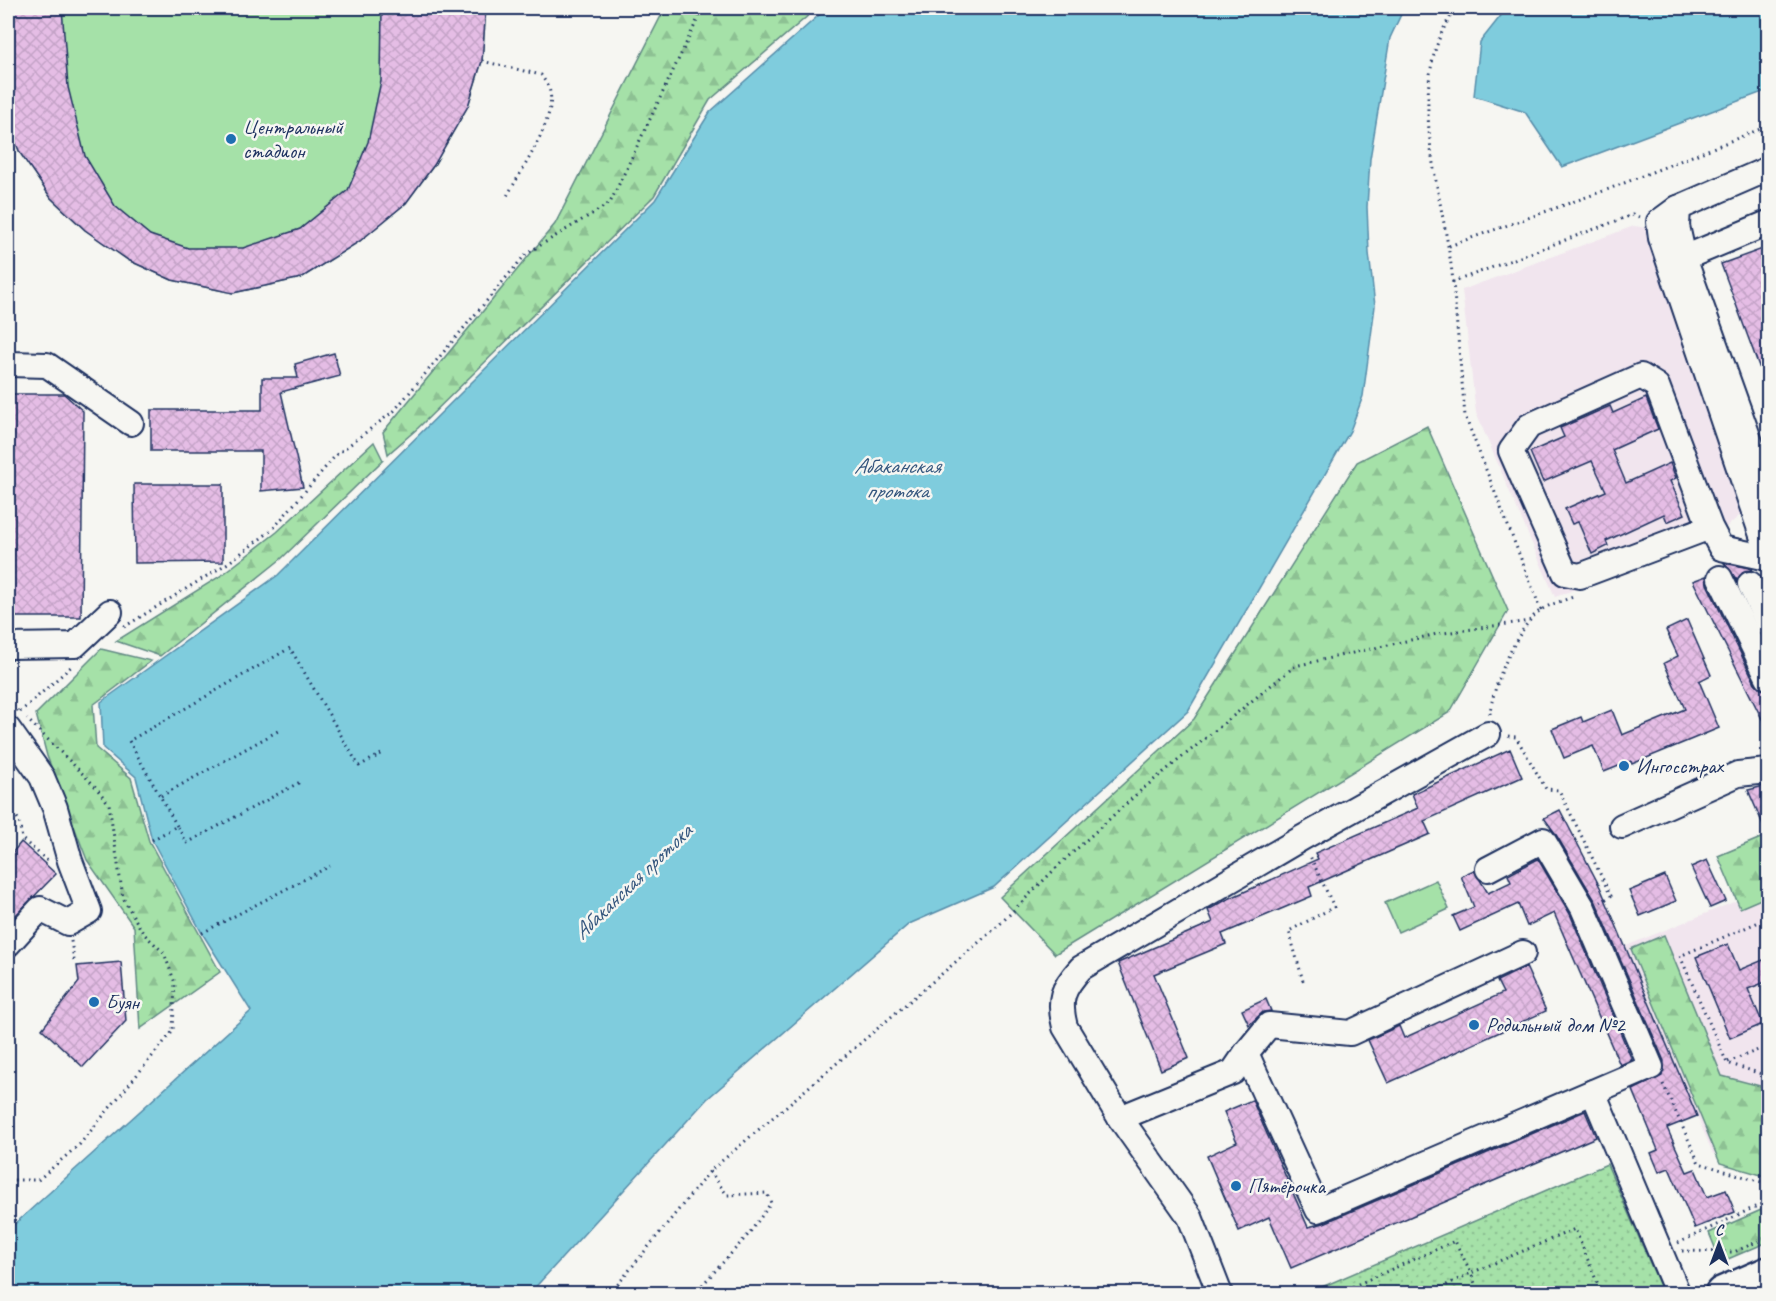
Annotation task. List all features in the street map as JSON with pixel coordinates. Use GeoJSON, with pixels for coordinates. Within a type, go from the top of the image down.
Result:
{"type":"FeatureCollection","features":[{"type":"Feature","properties":{"kind":"highway"},"geometry":{"type":"LineString","coordinates":[[1722,1293],[1768,1274]]}},
{"type":"Feature","properties":{"kind":"street"},"geometry":{"type":"LineString","coordinates":[[1768,169],[1669,215],[1661,238],[1768,553]]}},
{"type":"Feature","properties":{"kind":"street"},"geometry":{"type":"LineString","coordinates":[[1669,215],[1677,226],[1684,258],[1768,492]]}},
{"type":"Feature","properties":{"kind":"street"},"geometry":{"type":"LineString","coordinates":[[1684,258],[1768,223]]}},
{"type":"Feature","properties":{"kind":"street"},"geometry":{"type":"LineString","coordinates":[[8,364],[47,365],[131,423]]}},
{"type":"Feature","properties":{"kind":"street"},"geometry":{"type":"LineString","coordinates":[[1710,527],[1580,576],[1565,573],[1511,451],[1528,426],[1641,376],[1657,386],[1710,527],[1721,548],[1768,558]]}},
{"type":"Feature","properties":{"kind":"street"},"geometry":{"type":"LineString","coordinates":[[1720,578],[1768,677]]}},
{"type":"Feature","properties":{"kind":"street"},"geometry":{"type":"LineString","coordinates":[[1750,584],[1768,624]]}},
{"type":"Feature","properties":{"kind":"street"},"geometry":{"type":"LineString","coordinates":[[8,646],[75,645],[112,623]]}},
{"type":"Feature","properties":{"kind":"street"},"geometry":{"type":"LineString","coordinates":[[8,944],[40,909],[68,923],[89,911],[70,861],[55,807],[14,720]]}},
{"type":"Feature","properties":{"kind":"street"},"geometry":{"type":"LineString","coordinates":[[1220,1293],[1190,1217],[1120,1118],[1065,1027],[1061,1010],[1065,986],[1081,968],[1302,838],[1488,734]]}},
{"type":"Feature","properties":{"kind":"street"},"geometry":{"type":"LineString","coordinates":[[1622,826],[1738,774],[1768,771]]}},
{"type":"Feature","properties":{"kind":"street"},"geometry":{"type":"LineString","coordinates":[[1246,1053],[1318,1210],[1651,1067],[1583,908],[1543,840],[1488,869]]}},
{"type":"Feature","properties":{"kind":"street"},"geometry":{"type":"LineString","coordinates":[[1120,1118],[1233,1072],[1269,1025],[1350,1033],[1523,954]]}},
{"type":"Feature","properties":{"kind":"street"},"geometry":{"type":"LineString","coordinates":[[1593,1092],[1678,1293]]}},
{"type":"Feature","properties":{"kind":"path"},"geometry":{"type":"LineString","coordinates":[[112,623],[228,563],[272,530],[336,455],[394,411],[526,254],[610,203],[703,8]]}},
{"type":"Feature","properties":{"kind":"path"},"geometry":{"type":"LineString","coordinates":[[1456,8],[1447,19],[1429,67],[1428,122],[1449,246],[1465,416],[1541,610]]}},
{"type":"Feature","properties":{"kind":"path"},"geometry":{"type":"LineString","coordinates":[[482,61],[541,75],[550,90],[550,105],[545,124],[507,196]]}},
{"type":"Feature","properties":{"kind":"path"},"geometry":{"type":"LineString","coordinates":[[1449,246],[1609,189],[1768,126]]}},
{"type":"Feature","properties":{"kind":"path"},"geometry":{"type":"LineString","coordinates":[[1452,282],[1632,215],[1669,215]]}},
{"type":"Feature","properties":{"kind":"path"},"geometry":{"type":"LineString","coordinates":[[610,1293],[710,1171],[998,926],[1059,865],[1140,792],[1295,666],[1437,634],[1529,621]]}},
{"type":"Feature","properties":{"kind":"path"},"geometry":{"type":"LineString","coordinates":[[1491,701],[1519,636]]}},
{"type":"Feature","properties":{"kind":"path"},"geometry":{"type":"LineString","coordinates":[[302,781],[187,843],[129,741],[290,648],[359,766],[385,752]]}},
{"type":"Feature","properties":{"kind":"path"},"geometry":{"type":"LineString","coordinates":[[14,720],[78,661]]}},
{"type":"Feature","properties":{"kind":"path"},"geometry":{"type":"LineString","coordinates":[[8,702],[14,720],[94,785],[109,804],[123,898],[143,933],[165,953],[176,983],[173,1031],[81,1144],[38,1180],[15,1182],[8,1180]]}},
{"type":"Feature","properties":{"kind":"path"},"geometry":{"type":"LineString","coordinates":[[161,796],[278,731]]}},
{"type":"Feature","properties":{"kind":"path"},"geometry":{"type":"LineString","coordinates":[[8,802],[19,821],[22,839],[58,870]]}},
{"type":"Feature","properties":{"kind":"path"},"geometry":{"type":"LineString","coordinates":[[152,840],[177,826]]}},
{"type":"Feature","properties":{"kind":"path"},"geometry":{"type":"LineString","coordinates":[[1302,838],[1334,907],[1289,931],[1303,981]]}},
{"type":"Feature","properties":{"kind":"path"},"geometry":{"type":"LineString","coordinates":[[202,933],[330,866]]}},
{"type":"Feature","properties":{"kind":"path"},"geometry":{"type":"LineString","coordinates":[[1768,918],[1680,956],[1726,1063],[1768,1076]]}},
{"type":"Feature","properties":{"kind":"path"},"geometry":{"type":"LineString","coordinates":[[68,923],[74,960]]}},
{"type":"Feature","properties":{"kind":"path"},"geometry":{"type":"LineString","coordinates":[[1726,1063],[1768,1047]]}},
{"type":"Feature","properties":{"kind":"path"},"geometry":{"type":"LineString","coordinates":[[694,1293],[748,1235],[771,1203],[767,1193],[727,1195],[710,1171]]}},
{"type":"Feature","properties":{"kind":"path"},"geometry":{"type":"LineString","coordinates":[[1660,1251],[1768,1201]]}},
{"type":"Feature","properties":{"kind":"path"},"geometry":{"type":"LineString","coordinates":[[1428,1293],[1575,1229],[1602,1293]]}},
{"type":"Feature","properties":{"kind":"path"},"geometry":{"type":"LineString","coordinates":[[1660,1251],[1734,1252],[1768,1237]]}},
{"type":"Feature","properties":{"kind":"path"},"geometry":{"type":"LineString","coordinates":[[1336,1293],[1455,1241],[1479,1293]]}},
{"type":"Feature","properties":{"kind":"path"},"geometry":{"type":"LineString","coordinates":[[8,1285],[16,1293]]}},
{"type":"Feature","properties":{"kind":"shaded area"},"geometry":{"type":"Polygon","coordinates":[[[1634,226],[1647,228],[1744,512],[1717,535],[1555,597],[1476,413],[1462,290],[1634,226]]]}},
{"type":"Feature","properties":{"kind":"shaded area"},"geometry":{"type":"Polygon","coordinates":[[[1768,888],[1768,1132],[1713,1154],[1626,946],[1768,888]]]}},
{"type":"Feature","properties":{"kind":"green space","name":"Центральный стадион"},"geometry":{"type":"Polygon","coordinates":[[[8,8],[486,8],[482,61],[468,106],[434,165],[406,203],[360,241],[301,278],[233,293],[172,280],[128,260],[85,230],[51,198],[20,153],[8,124],[8,8]]]}},
{"type":"Feature","properties":{"kind":"green space"},"geometry":{"type":"Polygon","coordinates":[[[670,8],[817,8],[710,100],[654,196],[418,428],[388,454],[383,432],[555,224],[661,16],[670,8]]]}},
{"type":"Feature","properties":{"kind":"green space"},"geometry":{"type":"Polygon","coordinates":[[[1427,426],[1508,611],[1450,712],[1055,954],[1000,897],[1194,719],[1357,462],[1427,426]]]}},
{"type":"Feature","properties":{"kind":"green space"},"geometry":{"type":"Polygon","coordinates":[[[374,442],[383,460],[281,559],[160,656],[116,641],[222,575],[277,532],[374,442]]]}},
{"type":"Feature","properties":{"kind":"green space"},"geometry":{"type":"Polygon","coordinates":[[[101,649],[151,661],[93,705],[96,748],[131,778],[149,841],[220,972],[140,1029],[134,927],[87,860],[47,756],[36,714],[101,649]]]}},
{"type":"Feature","properties":{"kind":"green space"},"geometry":{"type":"Polygon","coordinates":[[[1768,835],[1768,896],[1740,908],[1718,856],[1768,835]]]}},
{"type":"Feature","properties":{"kind":"green space"},"geometry":{"type":"Polygon","coordinates":[[[1436,880],[1449,909],[1398,932],[1385,903],[1436,880]]]}},
{"type":"Feature","properties":{"kind":"green space"},"geometry":{"type":"Polygon","coordinates":[[[1664,935],[1722,1076],[1768,1088],[1768,1177],[1720,1163],[1631,949],[1664,935]]]}},
{"type":"Feature","properties":{"kind":"green space"},"geometry":{"type":"Polygon","coordinates":[[[1607,1164],[1663,1293],[1308,1293],[1607,1164]]]}},
{"type":"Feature","properties":{"kind":"green space"},"geometry":{"type":"Polygon","coordinates":[[[1768,1207],[1768,1242],[1721,1262],[1709,1233],[1768,1207]]]}},
{"type":"Feature","properties":{"kind":"water","name":"Абаканская протока"},"geometry":{"type":"Polygon","coordinates":[[[827,8],[1404,8],[1390,38],[1370,159],[1367,207],[1375,306],[1363,396],[1350,431],[1188,711],[994,887],[909,924],[707,1099],[530,1293],[8,1293],[8,1230],[251,1011],[202,933],[152,840],[136,777],[103,748],[101,702],[278,575],[655,200],[710,112],[827,8]]]}},
{"type":"Feature","properties":{"kind":"water"},"geometry":{"type":"Polygon","coordinates":[[[1507,8],[1768,8],[1768,90],[1562,167],[1525,112],[1474,96],[1480,42],[1507,8]]]}},
{"type":"Feature","properties":{"kind":"building"},"geometry":{"type":"Polygon","coordinates":[[[8,8],[62,8],[68,87],[85,156],[115,206],[150,235],[188,248],[243,248],[300,229],[348,190],[368,142],[381,81],[382,8],[486,8],[482,61],[468,106],[434,165],[406,203],[360,241],[301,278],[233,293],[172,280],[128,260],[85,230],[51,198],[20,153],[8,124],[8,8]]]}},
{"type":"Feature","properties":{"kind":"building"},"geometry":{"type":"Polygon","coordinates":[[[1768,247],[1768,388],[1767,388],[1721,264],[1768,247]]]}},
{"type":"Feature","properties":{"kind":"building"},"geometry":{"type":"Polygon","coordinates":[[[334,353],[340,376],[281,392],[303,487],[261,491],[261,451],[151,451],[151,410],[262,410],[262,378],[298,378],[295,364],[334,353]]]}},
{"type":"Feature","properties":{"kind":"building"},"geometry":{"type":"Polygon","coordinates":[[[8,394],[64,394],[83,411],[81,617],[8,617],[8,394]]]}},
{"type":"Feature","properties":{"kind":"building"},"geometry":{"type":"Polygon","coordinates":[[[1646,398],[1658,429],[1612,450],[1626,483],[1670,463],[1676,478],[1670,481],[1685,514],[1667,522],[1664,514],[1606,541],[1608,546],[1592,554],[1578,522],[1572,524],[1565,509],[1606,491],[1592,461],[1543,482],[1530,452],[1564,437],[1560,428],[1610,406],[1613,413],[1646,398]]]}},
{"type":"Feature","properties":{"kind":"building"},"geometry":{"type":"Polygon","coordinates":[[[134,484],[223,484],[223,562],[135,563],[134,484]]]}},
{"type":"Feature","properties":{"kind":"building"},"geometry":{"type":"Polygon","coordinates":[[[1724,563],[1752,570],[1744,571],[1737,580],[1724,563]]]}},
{"type":"Feature","properties":{"kind":"building"},"geometry":{"type":"Polygon","coordinates":[[[1706,576],[1707,584],[1755,683],[1761,689],[1768,691],[1768,731],[1693,581],[1706,576]]]}},
{"type":"Feature","properties":{"kind":"building"},"geometry":{"type":"Polygon","coordinates":[[[1687,620],[1711,675],[1699,681],[1719,728],[1632,764],[1631,761],[1604,772],[1593,746],[1564,758],[1552,729],[1581,717],[1583,722],[1612,710],[1622,735],[1685,709],[1664,663],[1678,656],[1666,630],[1687,620]]]}},
{"type":"Feature","properties":{"kind":"building"},"geometry":{"type":"Polygon","coordinates":[[[1510,749],[1522,777],[1424,821],[1430,834],[1309,887],[1312,896],[1222,934],[1226,944],[1154,974],[1189,1058],[1161,1070],[1118,963],[1213,922],[1208,910],[1318,859],[1315,853],[1418,808],[1412,794],[1510,749]]]}},
{"type":"Feature","properties":{"kind":"building"},"geometry":{"type":"Polygon","coordinates":[[[1768,785],[1768,836],[1748,790],[1768,785]]]}},
{"type":"Feature","properties":{"kind":"building"},"geometry":{"type":"Polygon","coordinates":[[[1560,810],[1600,887],[1697,1116],[1667,1128],[1687,1172],[1695,1169],[1707,1197],[1726,1190],[1735,1212],[1695,1228],[1669,1168],[1659,1172],[1651,1153],[1658,1150],[1633,1090],[1662,1076],[1664,1061],[1596,902],[1544,818],[1560,810]]]}},
{"type":"Feature","properties":{"kind":"building"},"geometry":{"type":"Polygon","coordinates":[[[21,842],[56,874],[8,923],[8,858],[21,842]]]}},
{"type":"Feature","properties":{"kind":"building"},"geometry":{"type":"Polygon","coordinates":[[[1538,859],[1570,914],[1632,1060],[1620,1065],[1554,913],[1527,926],[1518,904],[1460,931],[1453,916],[1474,907],[1461,876],[1474,870],[1488,893],[1511,882],[1508,875],[1538,859]]]}},
{"type":"Feature","properties":{"kind":"building"},"geometry":{"type":"Polygon","coordinates":[[[1707,860],[1726,901],[1710,908],[1691,867],[1707,860]]]}},
{"type":"Feature","properties":{"kind":"building"},"geometry":{"type":"Polygon","coordinates":[[[1665,876],[1676,901],[1640,916],[1629,891],[1665,876]]]}},
{"type":"Feature","properties":{"kind":"building"},"geometry":{"type":"Polygon","coordinates":[[[1728,944],[1739,970],[1768,958],[1768,981],[1748,989],[1763,1024],[1730,1038],[1696,957],[1728,944]]]}},
{"type":"Feature","properties":{"kind":"building","name":"Буян"},"geometry":{"type":"Polygon","coordinates":[[[121,962],[126,1021],[83,1067],[42,1029],[79,982],[77,966],[121,962]]]}},
{"type":"Feature","properties":{"kind":"building","name":"Родильный дом №2"},"geometry":{"type":"Polygon","coordinates":[[[1526,967],[1546,1011],[1388,1083],[1368,1040],[1399,1026],[1404,1038],[1503,993],[1497,981],[1526,967]]]}},
{"type":"Feature","properties":{"kind":"building"},"geometry":{"type":"Polygon","coordinates":[[[1266,999],[1271,1011],[1263,1012],[1249,1025],[1242,1010],[1266,999]]]}},
{"type":"Feature","properties":{"kind":"building"},"geometry":{"type":"Polygon","coordinates":[[[1252,1100],[1308,1227],[1324,1223],[1585,1111],[1596,1137],[1291,1268],[1269,1217],[1239,1231],[1207,1156],[1237,1142],[1224,1112],[1252,1100]]]}},
{"type":"Feature","properties":{"kind":"tram line"},"geometry":{"type":"LineString","coordinates":[[1756,1294],[1768,1288]]}},
{"type":"Feature","properties":{"kind":"place","name":"Центральный стадион"},"geometry":{"type":"Point","coordinates":[231,139]}},
{"type":"Feature","properties":{"kind":"place","name":"Ингосстрах"},"geometry":{"type":"Point","coordinates":[1624,766]}},
{"type":"Feature","properties":{"kind":"place","name":"Буян"},"geometry":{"type":"Point","coordinates":[94,1002]}},
{"type":"Feature","properties":{"kind":"place","name":"Родильный дом №2"},"geometry":{"type":"Point","coordinates":[1474,1025]}},
{"type":"Feature","properties":{"kind":"place","name":"Пятёрочка"},"geometry":{"type":"Point","coordinates":[1236,1186]}}]}
